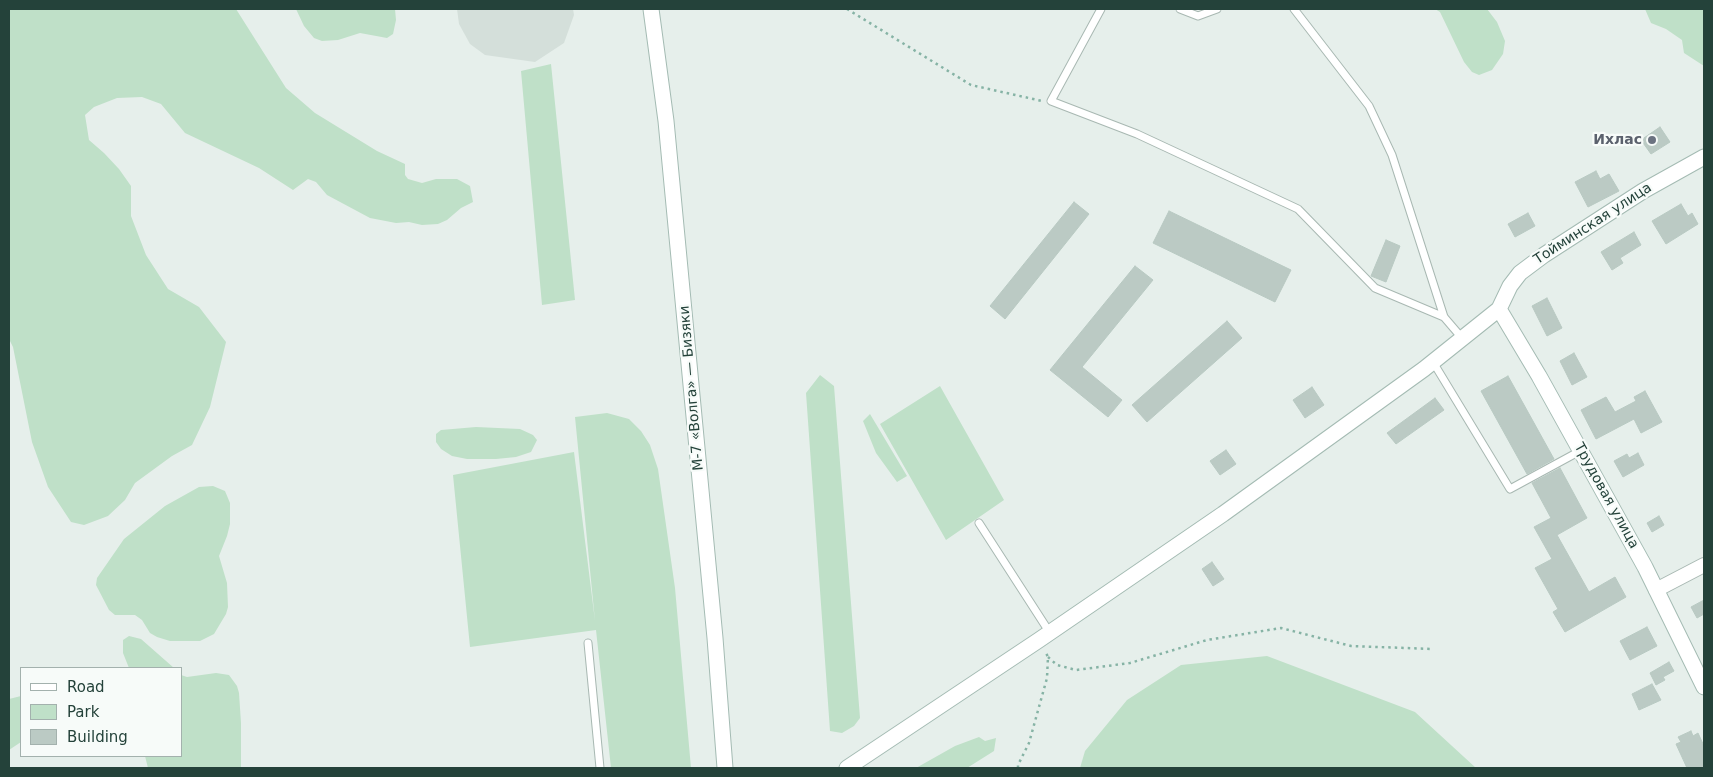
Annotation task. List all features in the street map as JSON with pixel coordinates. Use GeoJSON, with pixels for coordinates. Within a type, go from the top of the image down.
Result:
{"type":"FeatureCollection","features":[{"type":"Feature","properties":{"kind":"street","name":"М-7 «Волга» — Бизяки"},"geometry":{"type":"LineString","coordinates":[[651,9],[668,141],[726,768]]}},
{"type":"Feature","properties":{"kind":"street","name":"Тойминская улица"},"geometry":{"type":"LineString","coordinates":[[1499,309],[1510,286],[1520,273],[1544,255],[1643,191],[1704,157]]}},
{"type":"Feature","properties":{"kind":"street"},"geometry":{"type":"LineString","coordinates":[[847,768],[1223,514],[1433,362],[1499,309]]}},
{"type":"Feature","properties":{"kind":"street","name":"Трудовая улица"},"geometry":{"type":"LineString","coordinates":[[1499,309],[1524,349],[1581,451],[1656,590],[1704,687]]}},
{"type":"Feature","properties":{"kind":"street"},"geometry":{"type":"LineString","coordinates":[[1656,590],[1704,565]]}},
{"type":"Feature","properties":{"kind":"lane"},"geometry":{"type":"LineString","coordinates":[[1101,9],[1050,102],[1137,134],[1298,209],[1375,288],[1444,318]]}},
{"type":"Feature","properties":{"kind":"lane"},"geometry":{"type":"LineString","coordinates":[[1180,9],[1198,16],[1217,9]]}},
{"type":"Feature","properties":{"kind":"lane"},"geometry":{"type":"LineString","coordinates":[[1294,9],[1369,106],[1392,155],[1444,318],[1462,338]]}},
{"type":"Feature","properties":{"kind":"lane"},"geometry":{"type":"LineString","coordinates":[[1433,362],[1510,488],[1581,451]]}},
{"type":"Feature","properties":{"kind":"lane"},"geometry":{"type":"LineString","coordinates":[[979,523],[1045,636]]}},
{"type":"Feature","properties":{"kind":"lane"},"geometry":{"type":"LineString","coordinates":[[588,643],[600,768]]}},
{"type":"Feature","properties":{"kind":"path"},"geometry":{"type":"LineString","coordinates":[[847,9],[971,85],[1050,102]]}},
{"type":"Feature","properties":{"kind":"path"},"geometry":{"type":"LineString","coordinates":[[1048,657],[1057,665],[1076,670],[1130,663],[1206,640],[1280,628],[1351,646],[1433,649]]}},
{"type":"Feature","properties":{"kind":"path"},"geometry":{"type":"LineString","coordinates":[[1018,768],[1029,743],[1047,678],[1048,657],[1045,636]]}},
{"type":"Feature","properties":{"kind":"shaded area"},"geometry":{"type":"Polygon","coordinates":[[[457,9],[573,9],[574,15],[564,43],[535,62],[485,55],[470,44],[459,24],[457,9]]]}},
{"type":"Feature","properties":{"kind":"green space"},"geometry":{"type":"Polygon","coordinates":[[[9,9],[236,9],[286,88],[315,113],[377,151],[405,164],[405,175],[408,179],[422,183],[436,179],[457,179],[470,186],[473,202],[438,224],[396,223],[370,218],[327,195],[316,182],[308,179],[293,190],[259,168],[185,133],[161,104],[142,97],[117,98],[94,107],[85,115],[89,140],[119,169],[131,186],[131,216],[146,255],[168,289],[199,307],[226,342],[210,407],[192,445],[172,456],[135,483],[125,500],[108,516],[84,525],[71,522],[48,487],[32,442],[13,347],[9,339],[9,9]]]}},
{"type":"Feature","properties":{"kind":"green space"},"geometry":{"type":"Polygon","coordinates":[[[296,9],[395,9],[396,20],[393,34],[387,38],[360,33],[338,40],[322,41],[314,38],[304,26],[296,9]]]}},
{"type":"Feature","properties":{"kind":"green space"},"geometry":{"type":"Polygon","coordinates":[[[1435,9],[1487,9],[1497,22],[1505,41],[1503,54],[1492,70],[1479,75],[1472,72],[1464,62],[1440,12],[1435,9]]]}},
{"type":"Feature","properties":{"kind":"green space"},"geometry":{"type":"Polygon","coordinates":[[[1645,9],[1704,9],[1704,66],[1684,53],[1682,40],[1666,29],[1651,23],[1645,9]]]}},
{"type":"Feature","properties":{"kind":"green space"},"geometry":{"type":"Polygon","coordinates":[[[551,64],[575,300],[542,305],[521,71],[551,64]]]}},
{"type":"Feature","properties":{"kind":"green space"},"geometry":{"type":"Polygon","coordinates":[[[820,375],[834,386],[860,718],[854,726],[842,733],[830,731],[806,393],[820,375]]]}},
{"type":"Feature","properties":{"kind":"green space"},"geometry":{"type":"Polygon","coordinates":[[[940,386],[1004,500],[946,540],[880,424],[940,386]]]}},
{"type":"Feature","properties":{"kind":"green space"},"geometry":{"type":"Polygon","coordinates":[[[607,413],[629,419],[641,431],[650,445],[658,469],[675,588],[691,768],[611,768],[596,630],[470,647],[453,475],[574,452],[595,621],[575,417],[607,413]]]}},
{"type":"Feature","properties":{"kind":"green space"},"geometry":{"type":"Polygon","coordinates":[[[870,414],[907,476],[897,482],[876,453],[863,421],[870,414]]]}},
{"type":"Feature","properties":{"kind":"green space"},"geometry":{"type":"Polygon","coordinates":[[[476,427],[520,429],[533,435],[537,440],[531,452],[516,457],[496,459],[467,459],[452,456],[441,449],[436,442],[436,434],[441,430],[476,427]]]}},
{"type":"Feature","properties":{"kind":"green space"},"geometry":{"type":"Polygon","coordinates":[[[213,486],[225,491],[230,503],[230,524],[219,556],[227,583],[228,607],[214,634],[200,641],[170,641],[150,633],[142,620],[135,615],[115,615],[109,610],[96,585],[97,578],[124,539],[165,506],[199,487],[213,486]]]}},
{"type":"Feature","properties":{"kind":"green space"},"geometry":{"type":"Polygon","coordinates":[[[129,636],[141,639],[173,667],[129,667],[123,653],[123,640],[129,636]]]}},
{"type":"Feature","properties":{"kind":"green space"},"geometry":{"type":"Polygon","coordinates":[[[1267,656],[1415,712],[1476,768],[1080,768],[1085,751],[1127,700],[1181,665],[1267,656]]]}},
{"type":"Feature","properties":{"kind":"green space"},"geometry":{"type":"Polygon","coordinates":[[[216,673],[229,675],[237,686],[241,723],[241,768],[148,768],[145,757],[182,757],[182,675],[187,677],[216,673]]]}},
{"type":"Feature","properties":{"kind":"green space"},"geometry":{"type":"Polygon","coordinates":[[[20,696],[20,743],[9,750],[9,699],[20,696]]]}},
{"type":"Feature","properties":{"kind":"green space"},"geometry":{"type":"Polygon","coordinates":[[[979,737],[985,741],[996,738],[994,751],[967,768],[916,768],[955,746],[979,737]]]}},
{"type":"Feature","properties":{"kind":"building"},"geometry":{"type":"Polygon","coordinates":[[[1660,127],[1670,142],[1651,154],[1641,140],[1660,127]]]}},
{"type":"Feature","properties":{"kind":"building"},"geometry":{"type":"Polygon","coordinates":[[[1596,171],[1600,179],[1609,174],[1619,191],[1588,207],[1575,182],[1596,171]]]}},
{"type":"Feature","properties":{"kind":"building"},"geometry":{"type":"Polygon","coordinates":[[[1074,202],[1089,214],[1005,319],[990,306],[1074,202]]]}},
{"type":"Feature","properties":{"kind":"building"},"geometry":{"type":"Polygon","coordinates":[[[1681,204],[1688,216],[1692,213],[1698,224],[1666,244],[1652,221],[1681,204]]]}},
{"type":"Feature","properties":{"kind":"building"},"geometry":{"type":"Polygon","coordinates":[[[1169,211],[1291,270],[1275,302],[1153,243],[1169,211]]]}},
{"type":"Feature","properties":{"kind":"building"},"geometry":{"type":"Polygon","coordinates":[[[1528,213],[1535,226],[1515,237],[1508,224],[1528,213]]]}},
{"type":"Feature","properties":{"kind":"building"},"geometry":{"type":"Polygon","coordinates":[[[1634,232],[1641,245],[1620,258],[1623,263],[1612,270],[1601,252],[1634,232]]]}},
{"type":"Feature","properties":{"kind":"building"},"geometry":{"type":"Polygon","coordinates":[[[1386,240],[1400,246],[1386,282],[1371,276],[1386,240]]]}},
{"type":"Feature","properties":{"kind":"building"},"geometry":{"type":"Polygon","coordinates":[[[1135,266],[1153,280],[1082,367],[1122,400],[1108,417],[1050,370],[1135,266]]]}},
{"type":"Feature","properties":{"kind":"building"},"geometry":{"type":"Polygon","coordinates":[[[1547,298],[1562,328],[1547,336],[1532,306],[1547,298]]]}},
{"type":"Feature","properties":{"kind":"building"},"geometry":{"type":"Polygon","coordinates":[[[1227,321],[1242,338],[1147,422],[1132,405],[1227,321]]]}},
{"type":"Feature","properties":{"kind":"building"},"geometry":{"type":"Polygon","coordinates":[[[1574,353],[1587,377],[1572,385],[1560,361],[1574,353]]]}},
{"type":"Feature","properties":{"kind":"building"},"geometry":{"type":"Polygon","coordinates":[[[1508,376],[1554,459],[1527,474],[1481,391],[1508,376]]]}},
{"type":"Feature","properties":{"kind":"building"},"geometry":{"type":"Polygon","coordinates":[[[1312,387],[1324,405],[1305,418],[1293,400],[1312,387]]]}},
{"type":"Feature","properties":{"kind":"building"},"geometry":{"type":"Polygon","coordinates":[[[1645,391],[1662,422],[1641,433],[1634,419],[1596,439],[1581,410],[1606,397],[1615,412],[1636,401],[1634,397],[1645,391]]]}},
{"type":"Feature","properties":{"kind":"building"},"geometry":{"type":"Polygon","coordinates":[[[1435,398],[1444,410],[1396,444],[1387,433],[1435,398]]]}},
{"type":"Feature","properties":{"kind":"building"},"geometry":{"type":"Polygon","coordinates":[[[1226,450],[1236,464],[1220,475],[1210,461],[1226,450]]]}},
{"type":"Feature","properties":{"kind":"building"},"geometry":{"type":"Polygon","coordinates":[[[1638,453],[1644,465],[1623,477],[1614,461],[1627,454],[1629,458],[1638,453]]]}},
{"type":"Feature","properties":{"kind":"building"},"geometry":{"type":"Polygon","coordinates":[[[1560,468],[1587,518],[1557,535],[1589,592],[1615,577],[1626,597],[1565,632],[1553,612],[1558,609],[1535,568],[1552,559],[1534,527],[1551,518],[1532,483],[1560,468]]]}},
{"type":"Feature","properties":{"kind":"building"},"geometry":{"type":"Polygon","coordinates":[[[1659,516],[1664,525],[1652,532],[1647,523],[1659,516]]]}},
{"type":"Feature","properties":{"kind":"building"},"geometry":{"type":"Polygon","coordinates":[[[1212,562],[1224,579],[1213,586],[1202,569],[1212,562]]]}},
{"type":"Feature","properties":{"kind":"building"},"geometry":{"type":"Polygon","coordinates":[[[1704,600],[1704,614],[1697,618],[1691,607],[1704,600]]]}},
{"type":"Feature","properties":{"kind":"building"},"geometry":{"type":"Polygon","coordinates":[[[1647,627],[1657,646],[1630,660],[1620,641],[1647,627]]]}},
{"type":"Feature","properties":{"kind":"building"},"geometry":{"type":"Polygon","coordinates":[[[1669,662],[1674,671],[1663,677],[1665,680],[1656,685],[1650,673],[1669,662]]]}},
{"type":"Feature","properties":{"kind":"building"},"geometry":{"type":"Polygon","coordinates":[[[1652,684],[1661,700],[1639,710],[1632,694],[1652,684]]]}},
{"type":"Feature","properties":{"kind":"building"},"geometry":{"type":"Polygon","coordinates":[[[1691,731],[1693,736],[1698,733],[1704,746],[1704,768],[1687,768],[1676,744],[1681,742],[1678,737],[1691,731]]]}},
{"type":"Feature","properties":{"kind":"place","name":"Ихлас"},"geometry":{"type":"Point","coordinates":[1652,140]}}]}
